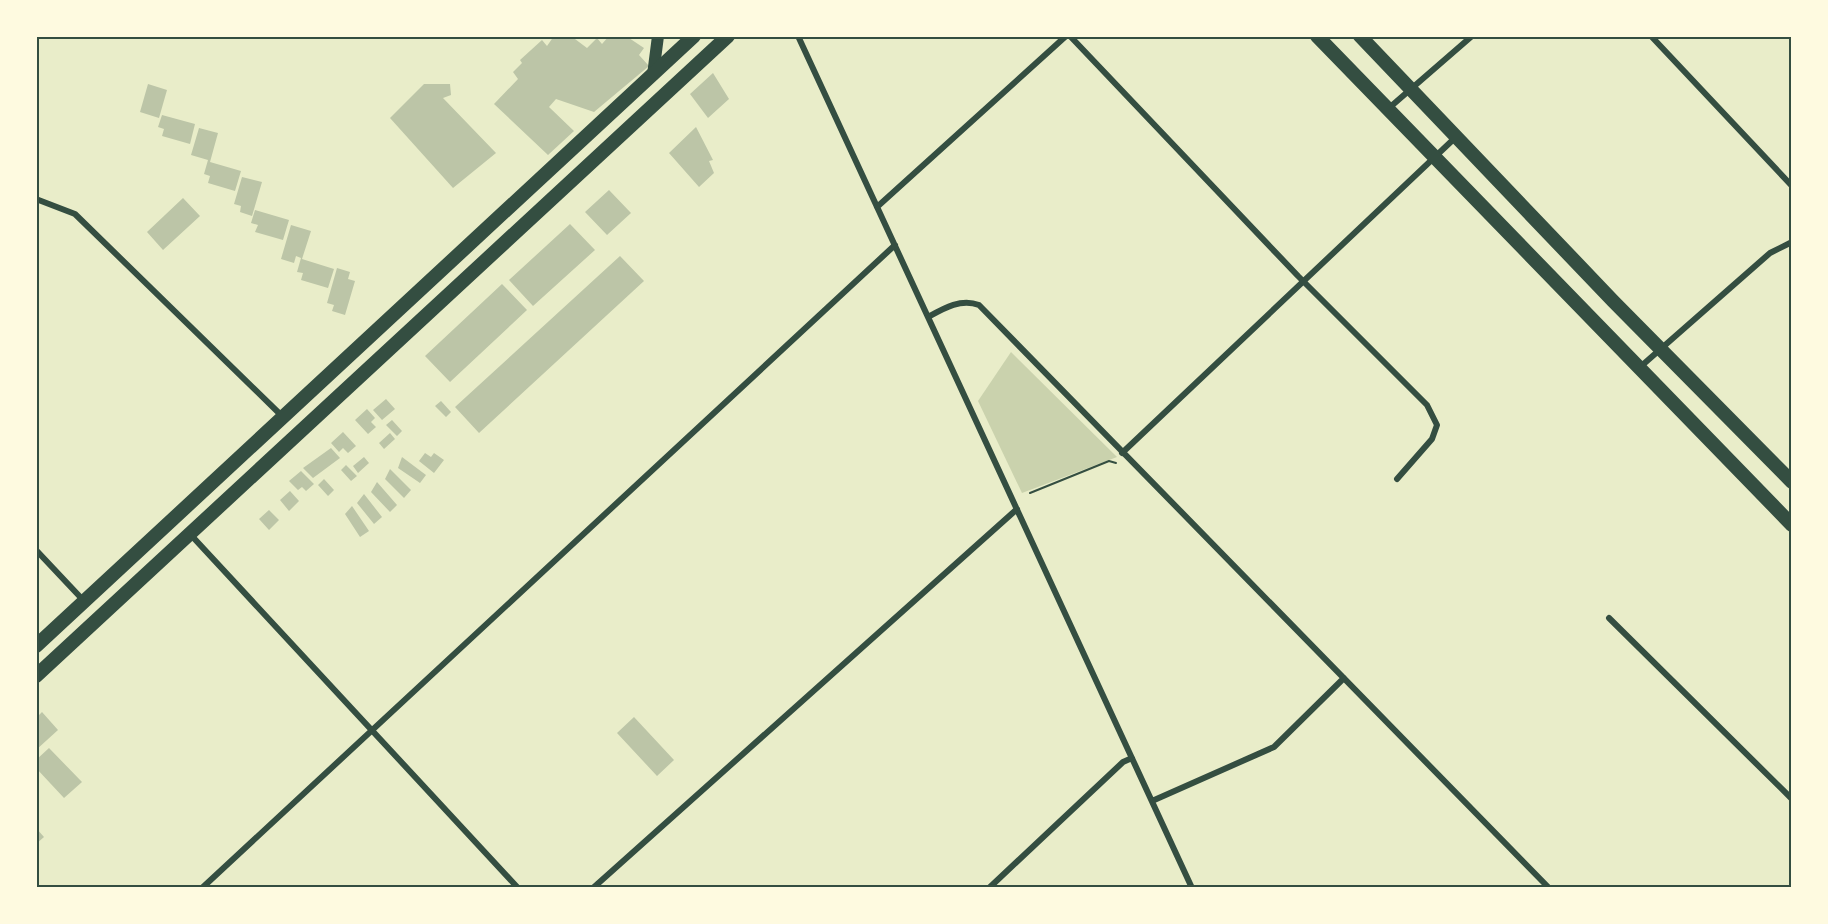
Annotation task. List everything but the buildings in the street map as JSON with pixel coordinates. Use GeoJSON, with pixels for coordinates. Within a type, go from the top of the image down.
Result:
{"type":"FeatureCollection","features":[{"type":"Feature","properties":{"kind":"highway"},"geometry":{"type":"LineString","coordinates":[[36,646],[653,75],[682,41],[694,36]]}},
{"type":"Feature","properties":{"kind":"highway"},"geometry":{"type":"LineString","coordinates":[[36,676],[728,36]]}},
{"type":"Feature","properties":{"kind":"highway"},"geometry":{"type":"LineString","coordinates":[[1317,36],[1792,525]]}},
{"type":"Feature","properties":{"kind":"highway"},"geometry":{"type":"LineString","coordinates":[[1360,36],[1661,350],[1792,482]]}},
{"type":"Feature","properties":{"kind":"highway"},"geometry":{"type":"LineString","coordinates":[[673,86],[682,41]]}},
{"type":"Feature","properties":{"kind":"highway"},"geometry":{"type":"LineString","coordinates":[[175,517],[190,533]]}},
{"type":"Feature","properties":{"kind":"main road"},"geometry":{"type":"LineString","coordinates":[[653,75],[658,36]]}},
{"type":"Feature","properties":{"kind":"street"},"geometry":{"type":"LineString","coordinates":[[798,36],[1192,888]]}},
{"type":"Feature","properties":{"kind":"street"},"geometry":{"type":"LineString","coordinates":[[877,207],[1068,36],[1303,281],[1427,405],[1437,425],[1432,439],[1396,479]]}},
{"type":"Feature","properties":{"kind":"street"},"geometry":{"type":"LineString","coordinates":[[1388,109],[1472,36]]}},
{"type":"Feature","properties":{"kind":"street"},"geometry":{"type":"LineString","coordinates":[[1651,36],[1792,186]]}},
{"type":"Feature","properties":{"kind":"street"},"geometry":{"type":"LineString","coordinates":[[1122,453],[1457,135]]}},
{"type":"Feature","properties":{"kind":"street"},"geometry":{"type":"LineString","coordinates":[[36,199],[75,214],[283,416]]}},
{"type":"Feature","properties":{"kind":"street"},"geometry":{"type":"LineString","coordinates":[[1638,368],[1770,253],[1792,242]]}},
{"type":"Feature","properties":{"kind":"street"},"geometry":{"type":"LineString","coordinates":[[202,888],[370,729],[895,245]]}},
{"type":"Feature","properties":{"kind":"street"},"geometry":{"type":"LineString","coordinates":[[928,317],[969,301],[980,305],[1548,888]]}},
{"type":"Feature","properties":{"kind":"street"},"geometry":{"type":"LineString","coordinates":[[593,888],[1017,509]]}},
{"type":"Feature","properties":{"kind":"street"},"geometry":{"type":"LineString","coordinates":[[190,533],[518,888]]}},
{"type":"Feature","properties":{"kind":"street"},"geometry":{"type":"LineString","coordinates":[[36,550],[84,601]]}},
{"type":"Feature","properties":{"kind":"street"},"geometry":{"type":"LineString","coordinates":[[1609,618],[1792,799]]}},
{"type":"Feature","properties":{"kind":"street"},"geometry":{"type":"LineString","coordinates":[[1152,801],[1274,747],[1344,678]]}},
{"type":"Feature","properties":{"kind":"street"},"geometry":{"type":"LineString","coordinates":[[989,888],[1123,762],[1132,758]]}},
{"type":"Feature","properties":{"kind":"path"},"geometry":{"type":"LineString","coordinates":[[1030,493],[1109,461],[1117,463]]}},
{"type":"Feature","properties":{"kind":"green space"},"geometry":{"type":"Polygon","coordinates":[[[1011,352],[1117,457],[1022,493],[978,401],[1011,352]]]}}]}
